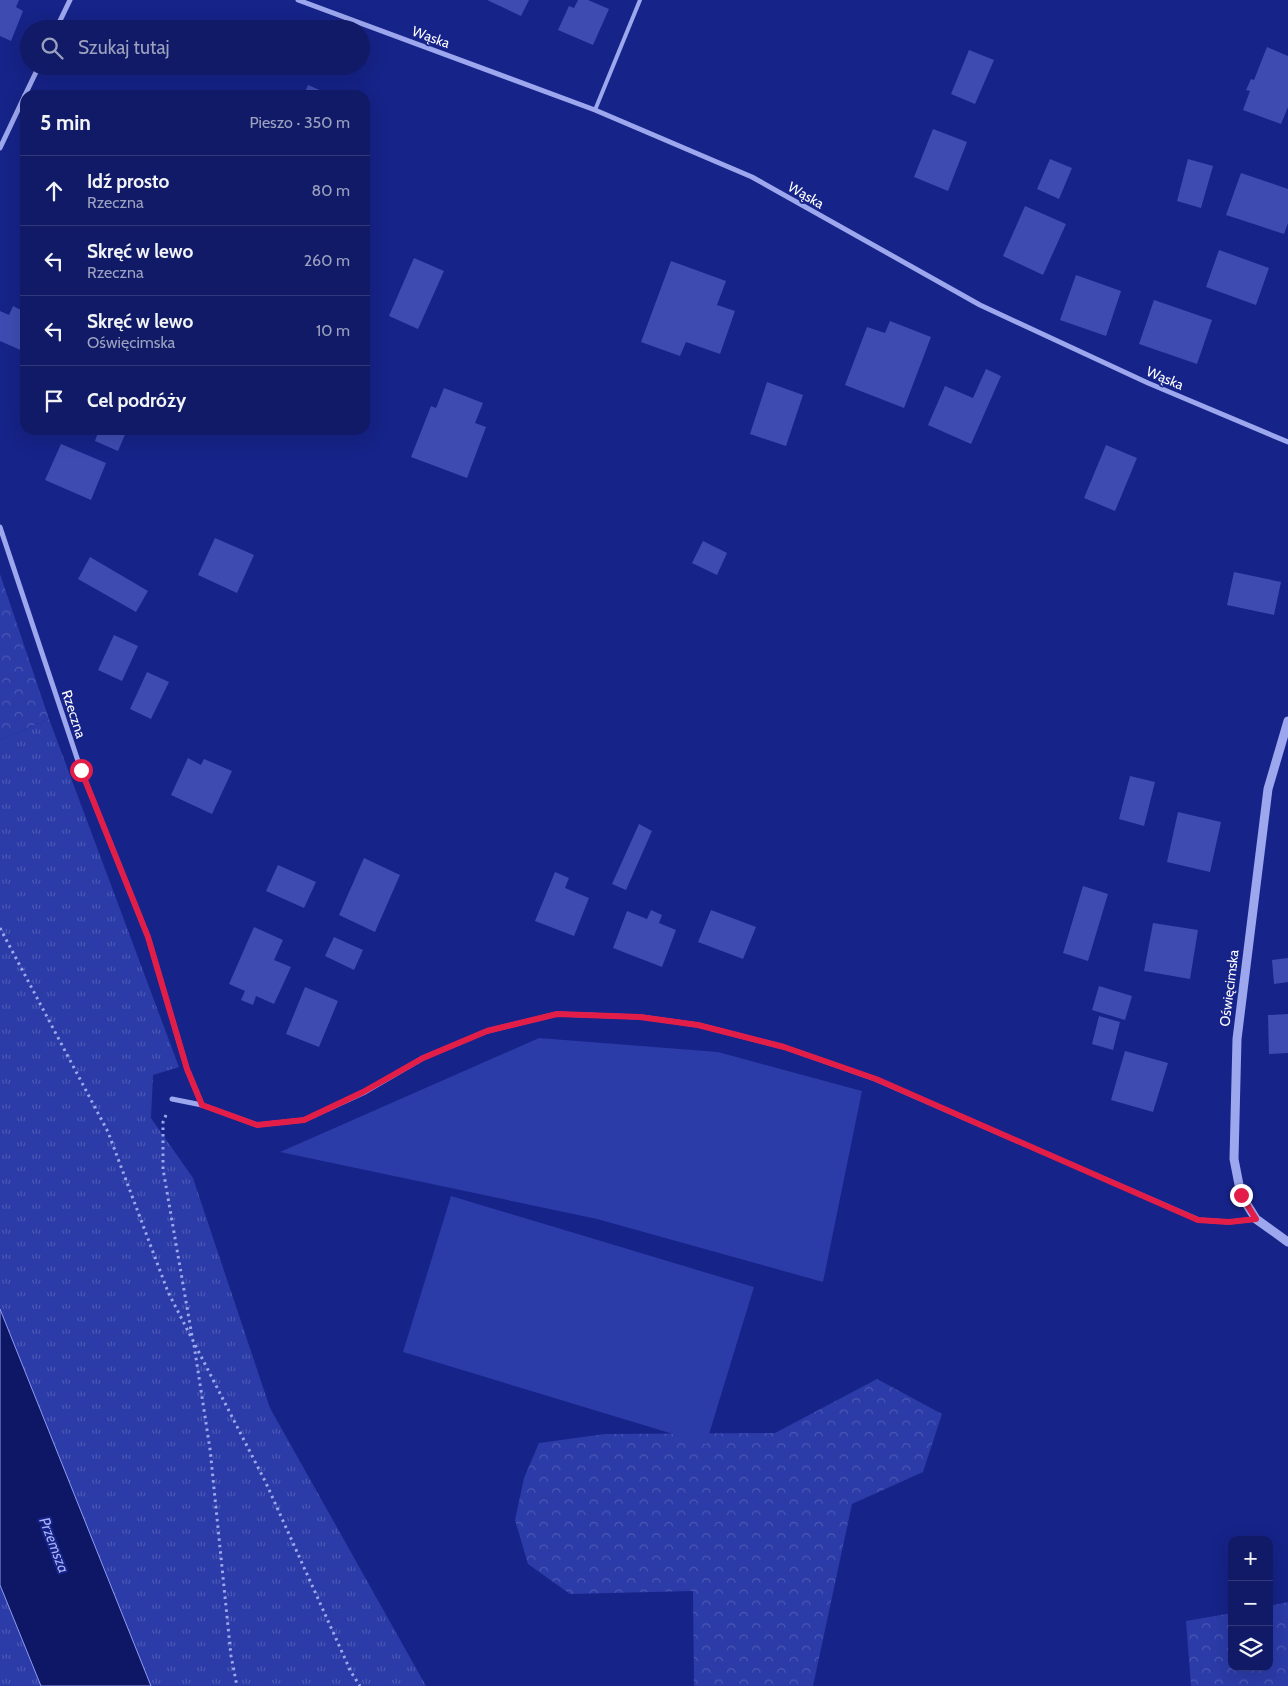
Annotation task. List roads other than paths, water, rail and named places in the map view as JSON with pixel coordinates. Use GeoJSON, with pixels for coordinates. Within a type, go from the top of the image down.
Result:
{"type":"FeatureCollection","features":[{"type":"Feature","properties":{"kind":"street"},"geometry":{"type":"LineString","coordinates":[[60,20],[70,0]]}},
{"type":"Feature","properties":{"kind":"street","name":"Wąska"},"geometry":{"type":"LineString","coordinates":[[298,0],[352,20]]}},
{"type":"Feature","properties":{"kind":"street","name":"Wąska"},"geometry":{"type":"LineString","coordinates":[[370,27],[595,110],[752,177],[980,305],[1148,383],[1288,442]]}},
{"type":"Feature","properties":{"kind":"street"},"geometry":{"type":"LineString","coordinates":[[27,90],[35,75]]}},
{"type":"Feature","properties":{"kind":"street"},"geometry":{"type":"LineString","coordinates":[[0,148],[20,106]]}},
{"type":"Feature","properties":{"kind":"street","name":"Rzeczna"},"geometry":{"type":"LineString","coordinates":[[0,527],[81,770],[148,937],[187,1069],[202,1105]]}},
{"type":"Feature","properties":{"kind":"street","name":"Oświęcimska"},"geometry":{"type":"LineString","coordinates":[[1288,721],[1268,789],[1237,1039],[1234,1159],[1241,1195],[1256,1219],[1288,1242]]}},
{"type":"Feature","properties":{"kind":"street"},"geometry":{"type":"LineString","coordinates":[[172,1099],[202,1105],[257,1125],[304,1120],[363,1092],[423,1058],[487,1031],[557,1014],[640,1017],[698,1025],[784,1047],[876,1079],[1198,1220],[1229,1222],[1256,1219]]}},
{"type":"Feature","properties":{"kind":"lane"},"geometry":{"type":"LineString","coordinates":[[595,110],[640,0]]}},
{"type":"Feature","properties":{"kind":"water","name":"Przemsza"},"geometry":{"type":"Polygon","coordinates":[[[0,1309],[151,1686],[41,1686],[0,1585],[0,1309]]]}}]}
